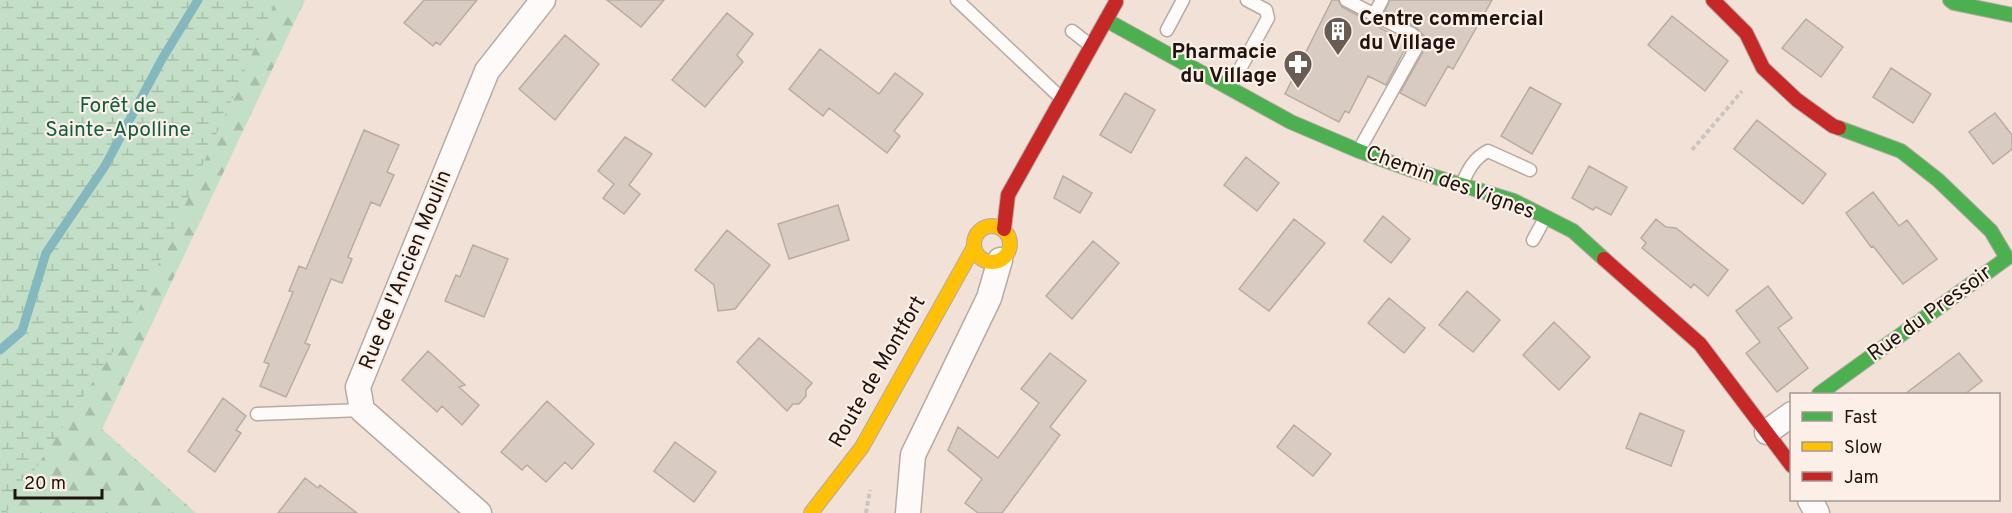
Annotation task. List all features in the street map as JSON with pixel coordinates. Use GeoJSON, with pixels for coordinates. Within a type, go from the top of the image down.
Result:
{"type":"FeatureCollection","features":[{"type":"Feature","properties":{"kind":"street","name":"Rue de l'Ancien Moulin"},"geometry":{"type":"LineString","coordinates":[[362,410],[358,387],[488,71],[543,0]]}},
{"type":"Feature","properties":{"kind":"street","name":"Rue du Pressoir"},"geometry":{"type":"LineString","coordinates":[[1713,0],[1746,33],[1763,68],[1797,100],[1833,126],[1902,151],[1938,180],[1991,231],[2007,258],[1820,393]]}},
{"type":"Feature","properties":{"kind":"street"},"geometry":{"type":"LineString","coordinates":[[1950,0],[1954,3],[2012,15]]}},
{"type":"Feature","properties":{"kind":"street"},"geometry":{"type":"LineString","coordinates":[[974,247],[976,253],[984,260],[1000,260],[1005,256],[1010,246],[1008,234],[1004,229],[1008,195],[1091,46],[1109,9]]}},
{"type":"Feature","properties":{"kind":"street","name":"Chemin des Vignes"},"geometry":{"type":"LineString","coordinates":[[1109,9],[1229,88],[1291,122],[1409,173],[1462,185],[1514,201],[1573,231],[1700,344],[1790,465]]}},
{"type":"Feature","properties":{"kind":"street","name":"Route de Montfort"},"geometry":{"type":"LineString","coordinates":[[811,513],[862,447],[974,247],[976,236],[983,228],[994,225],[1004,229]]}},
{"type":"Feature","properties":{"kind":"street"},"geometry":{"type":"LineString","coordinates":[[908,513],[913,455],[989,298],[1000,260]]}},
{"type":"Feature","properties":{"kind":"street"},"geometry":{"type":"LineString","coordinates":[[362,410],[479,513]]}},
{"type":"Feature","properties":{"kind":"street"},"geometry":{"type":"LineString","coordinates":[[1767,432],[1790,415]]}},
{"type":"Feature","properties":{"kind":"lane"},"geometry":{"type":"LineString","coordinates":[[957,0],[1061,99]]}},
{"type":"Feature","properties":{"kind":"lane"},"geometry":{"type":"LineString","coordinates":[[1167,30],[1183,0]]}},
{"type":"Feature","properties":{"kind":"lane"},"geometry":{"type":"LineString","coordinates":[[1229,88],[1268,18],[1266,10],[1246,0]]}},
{"type":"Feature","properties":{"kind":"lane"},"geometry":{"type":"LineString","coordinates":[[1346,0],[1412,34],[1417,40],[1416,48],[1359,151]]}},
{"type":"Feature","properties":{"kind":"lane"},"geometry":{"type":"LineString","coordinates":[[1374,15],[1382,0]]}},
{"type":"Feature","properties":{"kind":"lane"},"geometry":{"type":"LineString","coordinates":[[1072,31],[1091,46]]}},
{"type":"Feature","properties":{"kind":"lane"},"geometry":{"type":"LineString","coordinates":[[1462,185],[1468,170],[1479,155],[1488,152],[1530,170]]}},
{"type":"Feature","properties":{"kind":"lane"},"geometry":{"type":"LineString","coordinates":[[1533,240],[1545,217]]}},
{"type":"Feature","properties":{"kind":"lane"},"geometry":{"type":"LineString","coordinates":[[257,414],[362,410]]}},
{"type":"Feature","properties":{"kind":"path"},"geometry":{"type":"LineString","coordinates":[[1692,150],[1763,68]]}},
{"type":"Feature","properties":{"kind":"green space","name":"Forêt de Sainte-Apolline"},"geometry":{"type":"Polygon","coordinates":[[[0,0],[305,0],[102,429],[196,513],[0,513],[0,0]]]}},
{"type":"Feature","properties":{"kind":"green space","name":"Forêt de Sainte-Apolline"},"geometry":{"type":"Polygon","coordinates":[[[0,0],[276,0],[134,320],[6,513],[0,513],[0,0]]]}},
{"type":"Feature","properties":{"kind":"building"},"geometry":{"type":"Polygon","coordinates":[[[424,0],[477,0],[440,45],[436,42],[433,46],[404,23],[424,0]]]}},
{"type":"Feature","properties":{"kind":"building"},"geometry":{"type":"Polygon","coordinates":[[[607,0],[664,0],[641,27],[607,0]]]}},
{"type":"Feature","properties":{"kind":"building","name":"Centre commercial du Village"},"geometry":{"type":"Polygon","coordinates":[[[1332,0],[1338,0],[1342,7],[1408,43],[1386,85],[1368,76],[1349,113],[1345,111],[1339,122],[1285,94],[1332,0]]]}},
{"type":"Feature","properties":{"kind":"building"},"geometry":{"type":"Polygon","coordinates":[[[1390,0],[1492,0],[1453,69],[1448,66],[1425,106],[1400,93],[1423,52],[1425,37],[1416,27],[1385,11],[1390,0]]]}},
{"type":"Feature","properties":{"kind":"building"},"geometry":{"type":"Polygon","coordinates":[[[727,13],[753,34],[737,55],[743,62],[705,107],[672,80],[727,13]]]}},
{"type":"Feature","properties":{"kind":"building"},"geometry":{"type":"Polygon","coordinates":[[[1672,16],[1728,61],[1705,91],[1648,45],[1672,16]]]}},
{"type":"Feature","properties":{"kind":"building"},"geometry":{"type":"Polygon","coordinates":[[[1806,19],[1843,47],[1821,77],[1782,48],[1806,19]]]}},
{"type":"Feature","properties":{"kind":"building"},"geometry":{"type":"Polygon","coordinates":[[[565,35],[599,64],[555,120],[519,89],[565,35]]]}},
{"type":"Feature","properties":{"kind":"building"},"geometry":{"type":"Polygon","coordinates":[[[820,49],[879,94],[895,73],[923,94],[894,131],[900,136],[887,153],[829,108],[823,116],[789,89],[820,49]]]}},
{"type":"Feature","properties":{"kind":"building"},"geometry":{"type":"Polygon","coordinates":[[[1891,68],[1931,94],[1913,123],[1873,97],[1891,68]]]}},
{"type":"Feature","properties":{"kind":"building"},"geometry":{"type":"Polygon","coordinates":[[[1530,87],[1561,104],[1532,154],[1501,136],[1530,87]]]}},
{"type":"Feature","properties":{"kind":"building"},"geometry":{"type":"Polygon","coordinates":[[[1125,93],[1155,110],[1131,153],[1100,135],[1125,93]]]}},
{"type":"Feature","properties":{"kind":"building"},"geometry":{"type":"Polygon","coordinates":[[[1995,113],[2012,135],[2012,149],[1993,164],[1969,132],[1995,113]]]}},
{"type":"Feature","properties":{"kind":"building"},"geometry":{"type":"Polygon","coordinates":[[[1757,120],[1826,174],[1803,204],[1734,149],[1757,120]]]}},
{"type":"Feature","properties":{"kind":"building"},"geometry":{"type":"Polygon","coordinates":[[[364,130],[399,145],[387,172],[394,175],[380,206],[371,202],[348,257],[352,259],[342,283],[331,279],[305,343],[310,345],[286,397],[260,386],[269,364],[264,362],[293,292],[289,291],[299,266],[306,269],[364,130]]]}},
{"type":"Feature","properties":{"kind":"building"},"geometry":{"type":"Polygon","coordinates":[[[625,137],[652,154],[629,185],[640,194],[624,214],[603,198],[614,184],[598,171],[625,137]]]}},
{"type":"Feature","properties":{"kind":"building"},"geometry":{"type":"Polygon","coordinates":[[[1246,157],[1279,183],[1257,211],[1224,185],[1246,157]]]}},
{"type":"Feature","properties":{"kind":"building"},"geometry":{"type":"Polygon","coordinates":[[[1589,166],[1627,187],[1611,215],[1596,207],[1593,210],[1572,198],[1589,166]]]}},
{"type":"Feature","properties":{"kind":"building"},"geometry":{"type":"Polygon","coordinates":[[[1063,176],[1092,193],[1080,213],[1054,198],[1063,176]]]}},
{"type":"Feature","properties":{"kind":"building"},"geometry":{"type":"Polygon","coordinates":[[[1873,192],[1899,226],[1907,220],[1937,259],[1903,284],[1846,213],[1873,192]]]}},
{"type":"Feature","properties":{"kind":"building"},"geometry":{"type":"Polygon","coordinates":[[[838,205],[849,240],[789,259],[778,224],[838,205]]]}},
{"type":"Feature","properties":{"kind":"building"},"geometry":{"type":"Polygon","coordinates":[[[1383,216],[1410,239],[1391,263],[1364,241],[1383,216]]]}},
{"type":"Feature","properties":{"kind":"building"},"geometry":{"type":"Polygon","coordinates":[[[1294,219],[1325,243],[1269,311],[1239,289],[1294,219]]]}},
{"type":"Feature","properties":{"kind":"building"},"geometry":{"type":"Polygon","coordinates":[[[1656,219],[1666,227],[1676,228],[1728,270],[1708,296],[1694,284],[1691,288],[1642,248],[1646,243],[1641,238],[1656,219]]]}},
{"type":"Feature","properties":{"kind":"building"},"geometry":{"type":"Polygon","coordinates":[[[727,230],[770,265],[735,309],[718,311],[714,285],[695,270],[727,230]]]}},
{"type":"Feature","properties":{"kind":"building"},"geometry":{"type":"Polygon","coordinates":[[[1093,241],[1119,263],[1072,319],[1046,296],[1093,241]]]}},
{"type":"Feature","properties":{"kind":"building"},"geometry":{"type":"Polygon","coordinates":[[[473,245],[508,259],[484,317],[445,301],[456,275],[460,277],[473,245]]]}},
{"type":"Feature","properties":{"kind":"building"},"geometry":{"type":"Polygon","coordinates":[[[1768,286],[1792,318],[1778,328],[1808,368],[1777,392],[1746,353],[1760,342],[1736,311],[1768,286]]]}},
{"type":"Feature","properties":{"kind":"building"},"geometry":{"type":"Polygon","coordinates":[[[1467,291],[1500,320],[1473,352],[1439,325],[1467,291]]]}},
{"type":"Feature","properties":{"kind":"building"},"geometry":{"type":"Polygon","coordinates":[[[1389,298],[1425,328],[1404,353],[1368,323],[1389,298]]]}},
{"type":"Feature","properties":{"kind":"building"},"geometry":{"type":"Polygon","coordinates":[[[1554,322],[1590,357],[1559,390],[1523,355],[1554,322]]]}},
{"type":"Feature","properties":{"kind":"building"},"geometry":{"type":"Polygon","coordinates":[[[759,338],[812,383],[799,404],[793,404],[787,411],[737,362],[759,338]]]}},
{"type":"Feature","properties":{"kind":"building"},"geometry":{"type":"Polygon","coordinates":[[[428,351],[465,385],[459,387],[479,405],[462,425],[442,406],[437,412],[402,380],[428,351]]]}},
{"type":"Feature","properties":{"kind":"building"},"geometry":{"type":"Polygon","coordinates":[[[1050,353],[1086,381],[1050,427],[1060,435],[1002,513],[978,513],[965,503],[982,479],[948,450],[958,427],[998,458],[1039,403],[1021,389],[1050,353]]]}},
{"type":"Feature","properties":{"kind":"building"},"geometry":{"type":"Polygon","coordinates":[[[1959,353],[1982,381],[1966,393],[1906,393],[1959,353]]]}},
{"type":"Feature","properties":{"kind":"building"},"geometry":{"type":"Polygon","coordinates":[[[223,398],[246,416],[236,430],[241,433],[215,472],[188,451],[223,398]]]}},
{"type":"Feature","properties":{"kind":"building"},"geometry":{"type":"Polygon","coordinates":[[[547,401],[594,444],[572,469],[565,462],[546,482],[527,465],[522,470],[501,452],[547,401]]]}},
{"type":"Feature","properties":{"kind":"building"},"geometry":{"type":"Polygon","coordinates":[[[1640,413],[1684,431],[1671,466],[1626,448],[1640,413]]]}},
{"type":"Feature","properties":{"kind":"building"},"geometry":{"type":"Polygon","coordinates":[[[1294,425],[1331,454],[1313,476],[1277,447],[1294,425]]]}},
{"type":"Feature","properties":{"kind":"building"},"geometry":{"type":"Polygon","coordinates":[[[675,442],[716,472],[694,502],[654,471],[675,442]]]}},
{"type":"Feature","properties":{"kind":"building"},"geometry":{"type":"Polygon","coordinates":[[[305,478],[318,488],[320,485],[357,513],[278,513],[305,478]]]}},
{"type":"Feature","properties":{"kind":"waterway"},"geometry":{"type":"LineString","coordinates":[[0,350],[22,331],[46,253],[105,166],[162,59],[198,0]]}},
{"type":"Feature","properties":{"kind":"traffic: fast"},"geometry":{"type":"LineString","coordinates":[[1950,0],[1954,3],[2012,15]]}},
{"type":"Feature","properties":{"kind":"traffic: fast"},"geometry":{"type":"LineString","coordinates":[[1106,20],[1291,122],[1409,169],[1514,201],[1573,231],[1604,259]]}},
{"type":"Feature","properties":{"kind":"traffic: fast"},"geometry":{"type":"LineString","coordinates":[[1820,393],[2007,258],[1991,231],[1938,180],[1901,151],[1839,128]]}},
{"type":"Feature","properties":{"kind":"traffic: slow"},"geometry":{"type":"LineString","coordinates":[[992,226],[1005,231],[1010,244],[1005,257],[992,262],[979,257],[974,244],[979,231],[992,226]]}},
{"type":"Feature","properties":{"kind":"traffic: slow"},"geometry":{"type":"LineString","coordinates":[[811,513],[862,447],[974,247]]}},
{"type":"Feature","properties":{"kind":"traffic: jam"},"geometry":{"type":"LineString","coordinates":[[1713,0],[1746,33],[1763,68],[1797,100],[1839,128]]}},
{"type":"Feature","properties":{"kind":"traffic: jam"},"geometry":{"type":"LineString","coordinates":[[1004,229],[1008,195],[1116,2]]}},
{"type":"Feature","properties":{"kind":"traffic: jam"},"geometry":{"type":"LineString","coordinates":[[1604,259],[1700,344],[1790,463]]}},
{"type":"Feature","properties":{"kind":"place","name":"Centre commercial du Village"},"geometry":{"type":"Point","coordinates":[1338,56]}},
{"type":"Feature","properties":{"kind":"place","name":"Pharmacie du Village"},"geometry":{"type":"Point","coordinates":[1298,90]}}]}
